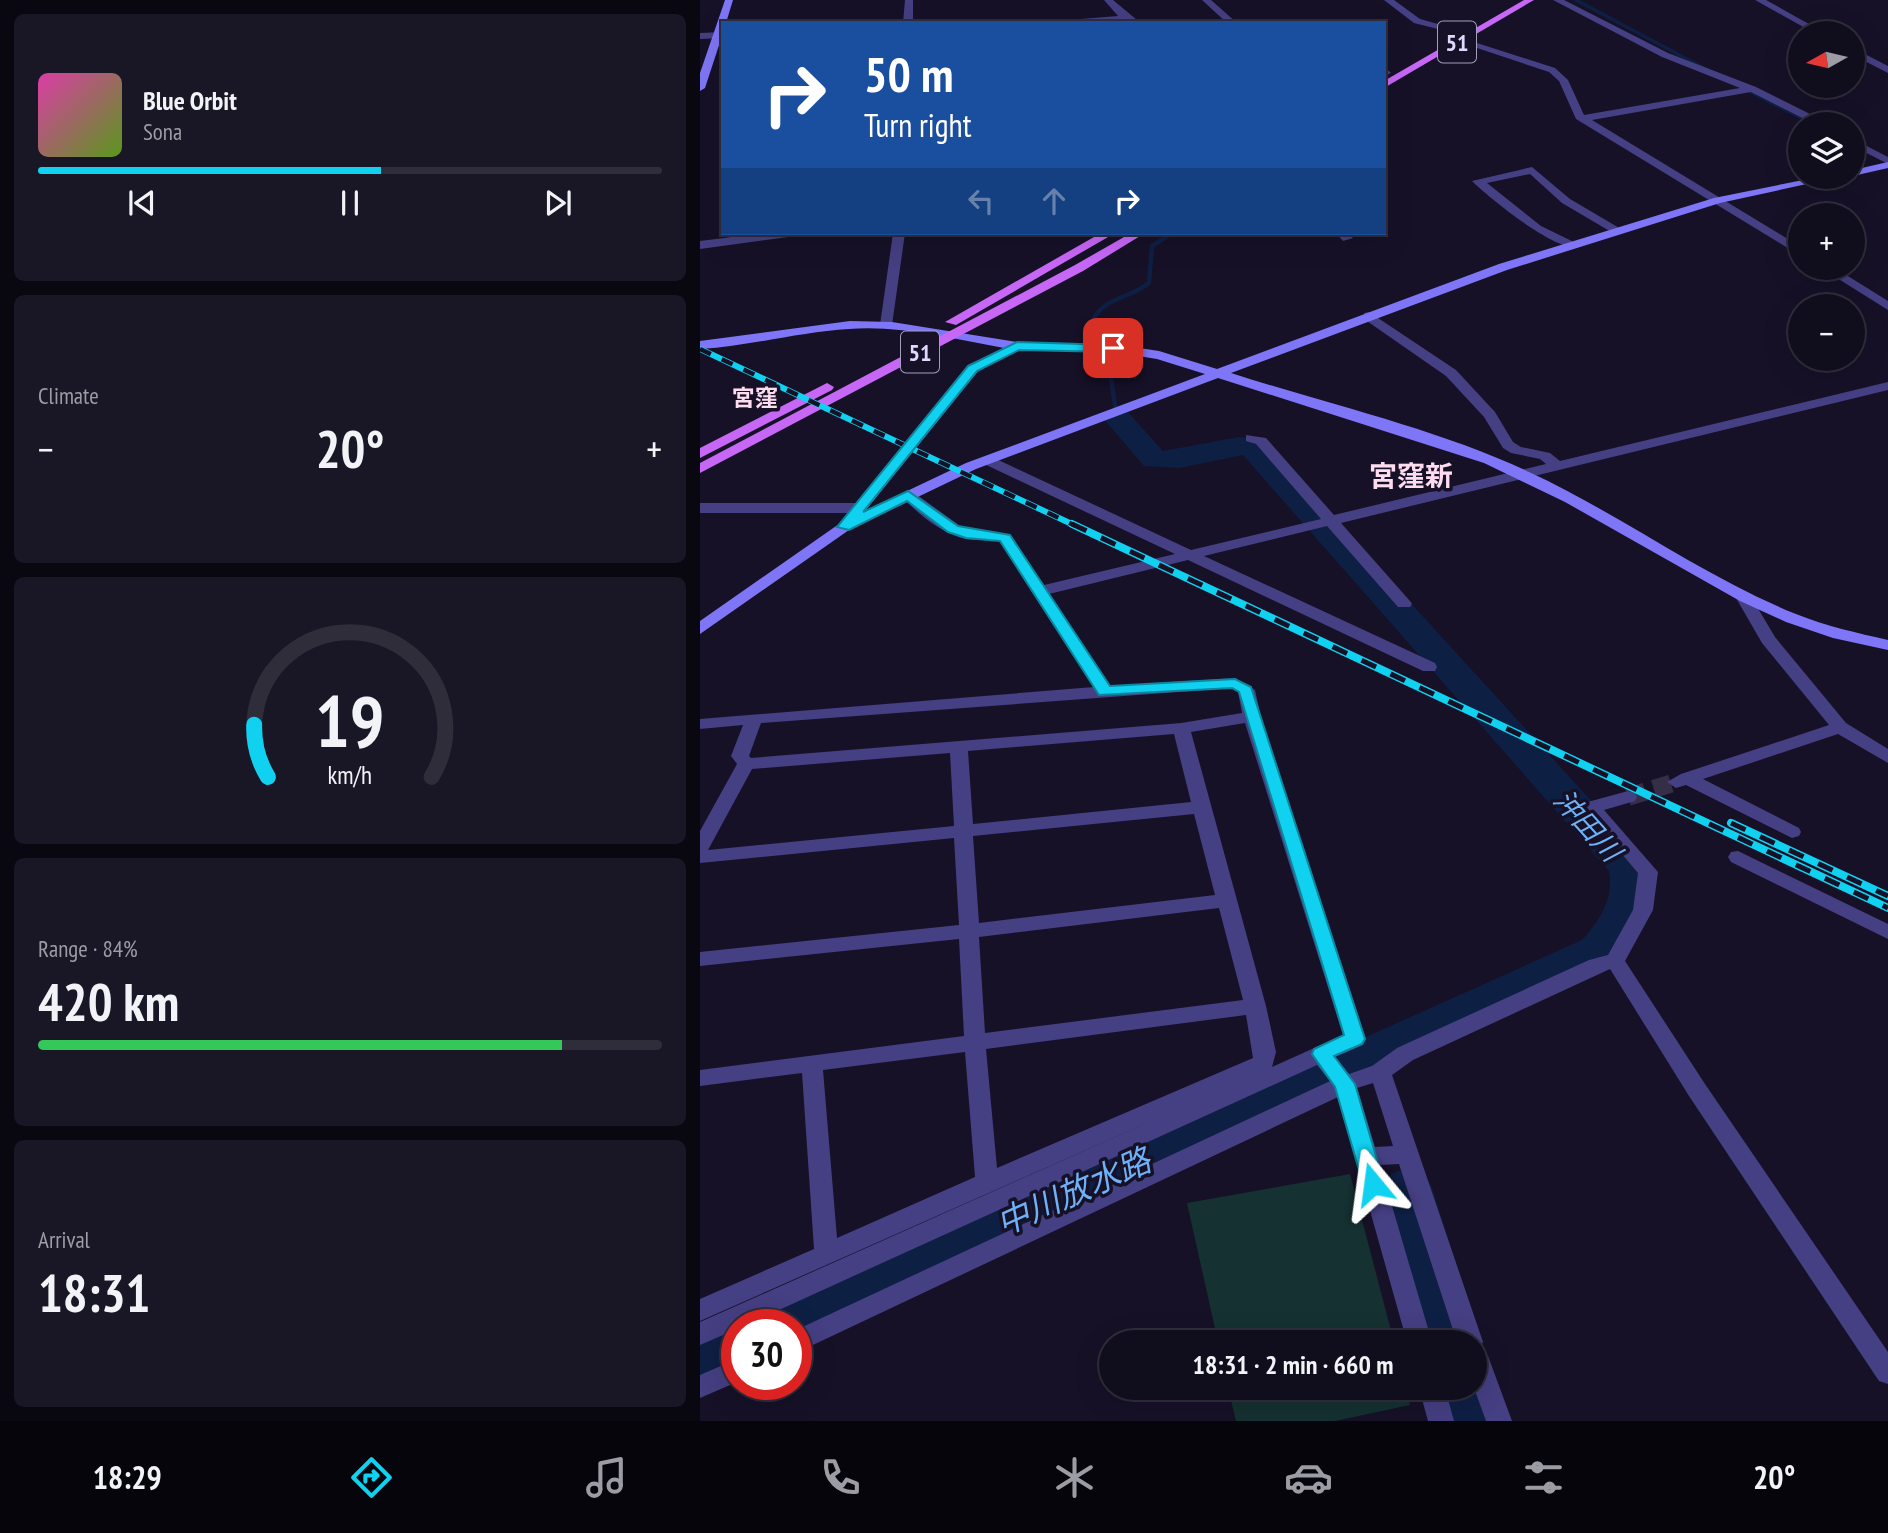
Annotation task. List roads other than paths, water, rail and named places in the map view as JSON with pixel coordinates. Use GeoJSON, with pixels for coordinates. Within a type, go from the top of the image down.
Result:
{"type":"FeatureCollection","features":[{"type":"Feature","properties":{"kind":"main road","name":"51"},"geometry":{"type":"LineString","coordinates":[[1386,84],[1510,0]]}},
{"type":"Feature","properties":{"kind":"main road","name":"51"},"geometry":{"type":"LineString","coordinates":[[1386,72],[1530,0]]}},
{"type":"Feature","properties":{"kind":"main road","name":"51"},"geometry":{"type":"LineString","coordinates":[[702,450],[932,333],[1105,235]]}},
{"type":"Feature","properties":{"kind":"main road","name":"51"},"geometry":{"type":"LineString","coordinates":[[700,468],[1135,235]]}},
{"type":"Feature","properties":{"kind":"street"},"geometry":{"type":"LineString","coordinates":[[724,21],[729,0]]}},
{"type":"Feature","properties":{"kind":"street"},"geometry":{"type":"LineString","coordinates":[[908,21],[909,0]]}},
{"type":"Feature","properties":{"kind":"street"},"geometry":{"type":"LineString","coordinates":[[1108,0],[1133,20]]}},
{"type":"Feature","properties":{"kind":"street"},"geometry":{"type":"LineString","coordinates":[[1206,0],[1231,21]]}},
{"type":"Feature","properties":{"kind":"street"},"geometry":{"type":"LineString","coordinates":[[1388,0],[1417,21],[1552,70],[1563,80],[1583,118],[1788,243]]}},
{"type":"Feature","properties":{"kind":"street"},"geometry":{"type":"LineString","coordinates":[[1557,0],[1665,55],[1752,89],[1798,112]]}},
{"type":"Feature","properties":{"kind":"street"},"geometry":{"type":"LineString","coordinates":[[1759,0],[1798,21]]}},
{"type":"Feature","properties":{"kind":"street"},"geometry":{"type":"LineString","coordinates":[[1100,21],[1133,20]]}},
{"type":"Feature","properties":{"kind":"street"},"geometry":{"type":"LineString","coordinates":[[700,36],[720,35],[700,88]]}},
{"type":"Feature","properties":{"kind":"street"},"geometry":{"type":"LineString","coordinates":[[1866,58],[1888,69]]}},
{"type":"Feature","properties":{"kind":"street"},"geometry":{"type":"LineString","coordinates":[[1675,89],[1696,99]]}},
{"type":"Feature","properties":{"kind":"street"},"geometry":{"type":"LineString","coordinates":[[1583,118],[1752,89]]}},
{"type":"Feature","properties":{"kind":"street"},"geometry":{"type":"LineString","coordinates":[[1865,149],[1888,163]]}},
{"type":"Feature","properties":{"kind":"street"},"geometry":{"type":"LineString","coordinates":[[1865,170],[1888,163]]}},
{"type":"Feature","properties":{"kind":"street"},"geometry":{"type":"LineString","coordinates":[[1574,245],[1537,228],[1478,181],[1532,170],[1566,201],[1617,232]]}},
{"type":"Feature","properties":{"kind":"street"},"geometry":{"type":"LineString","coordinates":[[700,629],[844,527],[987,460],[1503,267],[1718,200],[1788,186]]}},
{"type":"Feature","properties":{"kind":"street"},"geometry":{"type":"LineString","coordinates":[[700,245],[773,235]]}},
{"type":"Feature","properties":{"kind":"street"},"geometry":{"type":"LineString","coordinates":[[886,325],[899,235]]}},
{"type":"Feature","properties":{"kind":"street"},"geometry":{"type":"LineString","coordinates":[[1846,280],[1888,306]]}},
{"type":"Feature","properties":{"kind":"street"},"geometry":{"type":"LineString","coordinates":[[1369,316],[1451,373],[1490,415],[1508,444],[1516,450],[1545,456],[1558,466]]}},
{"type":"Feature","properties":{"kind":"street"},"geometry":{"type":"LineString","coordinates":[[700,345],[732,344],[850,325],[886,325],[1017,346],[1113,348],[1159,355],[1462,450],[1524,475],[1616,522],[1744,598],[1813,626],[1888,645]]}},
{"type":"Feature","properties":{"kind":"street"},"geometry":{"type":"LineString","coordinates":[[844,527],[973,368],[1017,346]]}},
{"type":"Feature","properties":{"kind":"street"},"geometry":{"type":"LineString","coordinates":[[1040,591],[1888,386]]}},
{"type":"Feature","properties":{"kind":"street"},"geometry":{"type":"LineString","coordinates":[[1251,438],[1261,441],[1404,604]]}},
{"type":"Feature","properties":{"kind":"street"},"geometry":{"type":"LineString","coordinates":[[987,460],[1429,667]]}},
{"type":"Feature","properties":{"kind":"street"},"geometry":{"type":"LineString","coordinates":[[908,495],[953,529],[966,534],[993,534],[1005,538],[1105,691]]}},
{"type":"Feature","properties":{"kind":"street"},"geometry":{"type":"LineString","coordinates":[[700,508],[859,508]]}},
{"type":"Feature","properties":{"kind":"street"},"geometry":{"type":"LineString","coordinates":[[1744,598],[1768,639],[1840,727],[1888,757]]}},
{"type":"Feature","properties":{"kind":"street"},"geometry":{"type":"LineString","coordinates":[[700,724],[1235,683],[1246,690],[1252,717],[1355,1039],[700,1335]]}},
{"type":"Feature","properties":{"kind":"street"},"geometry":{"type":"LineString","coordinates":[[746,764],[1181,728],[1252,717]]}},
{"type":"Feature","properties":{"kind":"street"},"geometry":{"type":"LineString","coordinates":[[746,764],[740,756],[754,718]]}},
{"type":"Feature","properties":{"kind":"street"},"geometry":{"type":"LineString","coordinates":[[1792,832],[1682,780],[1840,727]]}},
{"type":"Feature","properties":{"kind":"street"},"geometry":{"type":"LineString","coordinates":[[700,1310],[1263,1063],[1265,1052],[1255,1006],[1181,728]]}},
{"type":"Feature","properties":{"kind":"street"},"geometry":{"type":"LineString","coordinates":[[959,746],[975,1044],[987,1182]]}},
{"type":"Feature","properties":{"kind":"street"},"geometry":{"type":"LineString","coordinates":[[700,848],[746,764]]}},
{"type":"Feature","properties":{"kind":"street"},"geometry":{"type":"LineString","coordinates":[[812,1334],[1345,1084],[1380,1072],[1405,1054],[1597,965],[1615,961],[1643,910],[1648,872],[1591,807],[1628,797]]}},
{"type":"Feature","properties":{"kind":"street"},"geometry":{"type":"LineString","coordinates":[[700,857],[1203,807]]}},
{"type":"Feature","properties":{"kind":"street"},"geometry":{"type":"LineString","coordinates":[[1738,857],[1888,932]]}},
{"type":"Feature","properties":{"kind":"street"},"geometry":{"type":"LineString","coordinates":[[700,959],[969,932],[1226,900]]}},
{"type":"Feature","properties":{"kind":"street"},"geometry":{"type":"LineString","coordinates":[[1615,961],[1697,1090],[1888,1373]]}},
{"type":"Feature","properties":{"kind":"street"},"geometry":{"type":"LineString","coordinates":[[700,1078],[1255,1006]]}},
{"type":"Feature","properties":{"kind":"street"},"geometry":{"type":"LineString","coordinates":[[1321,1054],[1345,1084],[1416,1330]]}},
{"type":"Feature","properties":{"kind":"street"},"geometry":{"type":"LineString","coordinates":[[812,1064],[826,1255]]}},
{"type":"Feature","properties":{"kind":"street"},"geometry":{"type":"LineString","coordinates":[[1380,1072],[1466,1330]]}},
{"type":"Feature","properties":{"kind":"street"},"geometry":{"type":"LineString","coordinates":[[1366,1157],[1407,1154]]}},
{"type":"Feature","properties":{"kind":"street"},"geometry":{"type":"LineString","coordinates":[[700,1387],[721,1377]]}},
{"type":"Feature","properties":{"kind":"street"},"geometry":{"type":"LineString","coordinates":[[1487,1388],[1499,1421]]}},
{"type":"Feature","properties":{"kind":"street"},"geometry":{"type":"LineString","coordinates":[[1435,1400],[1441,1421]]}},
{"type":"Feature","properties":{"kind":"waterway"},"geometry":{"type":"LineString","coordinates":[[1576,0],[1704,68]]}},
{"type":"Feature","properties":{"kind":"waterway"},"geometry":{"type":"LineString","coordinates":[[1745,89],[1790,112]]}},
{"type":"Feature","properties":{"kind":"waterway"},"geometry":{"type":"LineString","coordinates":[[1117,417],[1108,360],[1094,318],[1105,306],[1149,283],[1152,246],[1169,235]]}},
{"type":"Feature","properties":{"kind":"waterway","name":"沖田川"},"geometry":{"type":"LineString","coordinates":[[812,1309],[1597,951],[1611,935],[1628,903],[1631,880],[1624,862],[1251,446],[1227,448],[1179,459],[1155,460],[1117,417]]}},
{"type":"Feature","properties":{"kind":"waterway","name":"沖田川"},"geometry":{"type":"LineString","coordinates":[[1408,1188],[1451,1330]]}},
{"type":"Feature","properties":{"kind":"waterway","name":"中川放水路"},"geometry":{"type":"LineString","coordinates":[[700,1360],[721,1351]]}},
{"type":"Feature","properties":{"kind":"waterway","name":"沖田川"},"geometry":{"type":"LineString","coordinates":[[1473,1400],[1479,1421]]}},
{"type":"Feature","properties":{"kind":"tunnel"},"geometry":{"type":"LineString","coordinates":[[1628,797],[1676,782]]}},
{"type":"Feature","properties":{"kind":"railway"},"geometry":{"type":"LineString","coordinates":[[700,349],[1076,526]]}},
{"type":"Feature","properties":{"kind":"railway"},"geometry":{"type":"LineString","coordinates":[[1072,524],[1888,908]]}},
{"type":"Feature","properties":{"kind":"railway"},"geometry":{"type":"LineString","coordinates":[[1731,823],[1888,896]]}},
{"type":"Feature","properties":{"kind":"district","name":"宮窪"},"geometry":{"type":"Point","coordinates":[755,397]}},
{"type":"Feature","properties":{"kind":"district","name":"宮窪新"},"geometry":{"type":"Point","coordinates":[1411,475]}}]}
